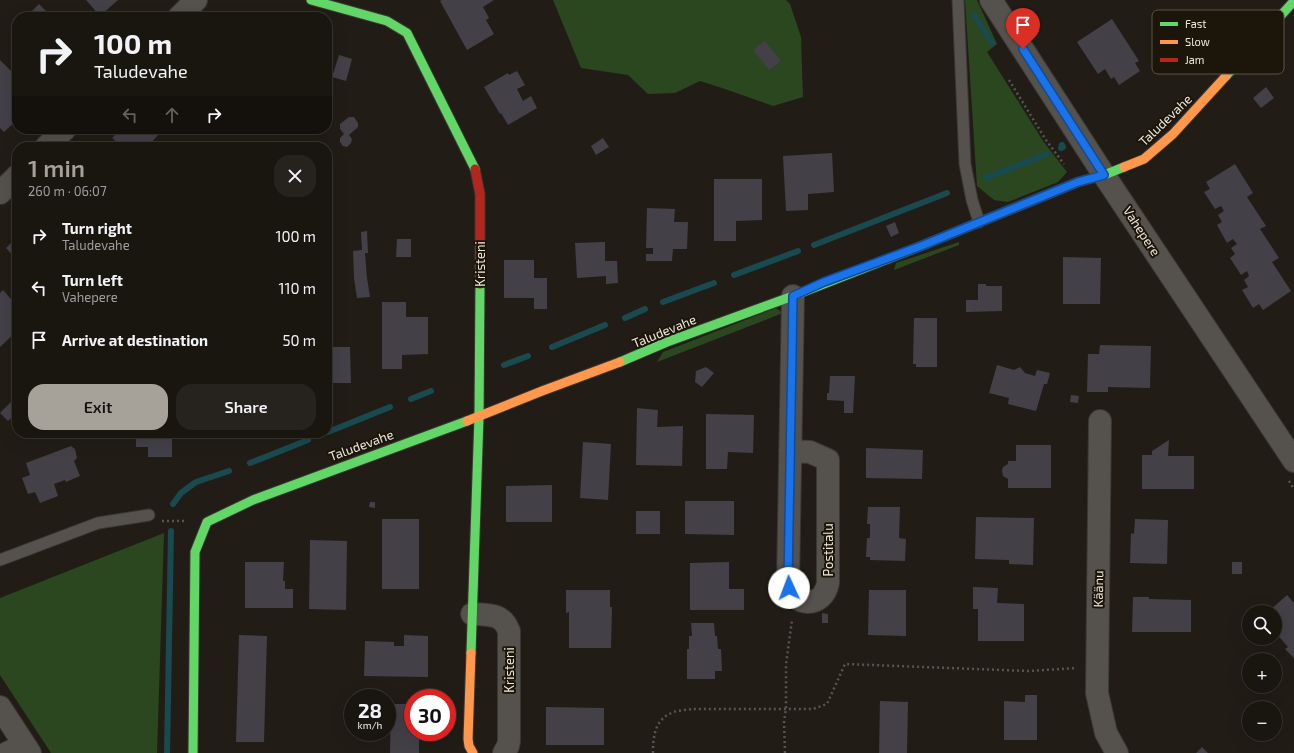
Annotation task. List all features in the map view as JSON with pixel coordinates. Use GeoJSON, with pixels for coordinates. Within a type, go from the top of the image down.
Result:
{"type":"FeatureCollection","features":[{"type":"Feature","properties":{"kind":"street"},"geometry":{"type":"LineString","coordinates":[[184,12],[196,0]]}},
{"type":"Feature","properties":{"kind":"street","name":"Kristeni"},"geometry":{"type":"LineString","coordinates":[[311,0],[387,21],[407,33],[475,167],[480,194],[479,417],[468,739],[469,746],[473,753]]}},
{"type":"Feature","properties":{"kind":"street","name":"Vahepere"},"geometry":{"type":"LineString","coordinates":[[991,0],[1104,175],[1294,461]]}},
{"type":"Feature","properties":{"kind":"street","name":"Taludevahe"},"geometry":{"type":"LineString","coordinates":[[1284,12],[1294,1]]}},
{"type":"Feature","properties":{"kind":"street","name":"Taludevahe"},"geometry":{"type":"LineString","coordinates":[[207,522],[253,500],[479,417],[542,391],[628,359],[667,342],[793,296],[824,282],[921,246],[1078,182],[1104,175],[1144,159],[1173,134],[1228,74]]}},
{"type":"Feature","properties":{"kind":"street"},"geometry":{"type":"LineString","coordinates":[[51,142],[60,134]]}},
{"type":"Feature","properties":{"kind":"street"},"geometry":{"type":"LineString","coordinates":[[0,193],[12,181]]}},
{"type":"Feature","properties":{"kind":"street"},"geometry":{"type":"LineString","coordinates":[[793,296],[788,582],[789,588],[795,597]]}},
{"type":"Feature","properties":{"kind":"street","name":"Käänu"},"geometry":{"type":"LineString","coordinates":[[1100,422],[1097,694],[1106,733],[1117,753]]}},
{"type":"Feature","properties":{"kind":"street","name":"Postitalu"},"geometry":{"type":"LineString","coordinates":[[790,451],[810,452],[828,460],[827,587],[821,597],[810,602],[803,601],[795,597]]}},
{"type":"Feature","properties":{"kind":"street"},"geometry":{"type":"LineString","coordinates":[[193,753],[195,552],[207,522]]}},
{"type":"Feature","properties":{"kind":"street","name":"Kristeni"},"geometry":{"type":"LineString","coordinates":[[472,614],[491,615],[497,617],[503,620],[509,631],[508,746],[504,753]]}},
{"type":"Feature","properties":{"kind":"street"},"geometry":{"type":"LineString","coordinates":[[0,707],[20,750]]}},
{"type":"Feature","properties":{"kind":"lane"},"geometry":{"type":"LineString","coordinates":[[958,0],[965,164],[972,200],[979,222]]}},
{"type":"Feature","properties":{"kind":"lane"},"geometry":{"type":"LineString","coordinates":[[0,560],[98,522],[149,515]]}},
{"type":"Feature","properties":{"kind":"path"},"geometry":{"type":"LineString","coordinates":[[1009,80],[1046,140],[1078,182]]}},
{"type":"Feature","properties":{"kind":"path"},"geometry":{"type":"LineString","coordinates":[[149,515],[162,521],[207,522]]}},
{"type":"Feature","properties":{"kind":"path"},"geometry":{"type":"LineString","coordinates":[[785,753],[784,721],[786,709],[786,664],[795,597]]}},
{"type":"Feature","properties":{"kind":"path"},"geometry":{"type":"LineString","coordinates":[[653,753],[653,739],[659,721],[673,712],[692,709],[813,709],[827,704],[845,664],[1028,671],[1097,667]]}},
{"type":"Feature","properties":{"kind":"green space"},"geometry":{"type":"Polygon","coordinates":[[[553,0],[786,0],[790,4],[801,37],[803,97],[773,106],[700,81],[675,93],[648,94],[628,75],[581,68],[553,0]]]}},
{"type":"Feature","properties":{"kind":"green space"},"geometry":{"type":"Polygon","coordinates":[[[965,0],[977,0],[997,44],[987,52],[1043,141],[1067,172],[1058,182],[1008,202],[994,200],[977,186],[965,0]]]}},
{"type":"Feature","properties":{"kind":"green space"},"geometry":{"type":"Polygon","coordinates":[[[959,242],[959,245],[894,270],[896,263],[959,242]]]}},
{"type":"Feature","properties":{"kind":"green space"},"geometry":{"type":"Polygon","coordinates":[[[776,308],[783,313],[657,362],[663,352],[776,308]]]}},
{"type":"Feature","properties":{"kind":"green space"},"geometry":{"type":"Polygon","coordinates":[[[164,533],[157,753],[51,753],[0,675],[0,598],[164,533]]]}},
{"type":"Feature","properties":{"kind":"building"},"geometry":{"type":"Polygon","coordinates":[[[86,0],[118,0],[104,12],[96,12],[86,0]]]}},
{"type":"Feature","properties":{"kind":"building"},"geometry":{"type":"Polygon","coordinates":[[[494,0],[483,7],[489,18],[486,20],[494,34],[467,50],[440,1],[494,0]]]}},
{"type":"Feature","properties":{"kind":"building"},"geometry":{"type":"Polygon","coordinates":[[[39,4],[47,12],[31,12],[39,4]]]}},
{"type":"Feature","properties":{"kind":"building"},"geometry":{"type":"Polygon","coordinates":[[[1112,19],[1139,61],[1135,63],[1140,71],[1119,85],[1114,77],[1111,79],[1105,69],[1098,74],[1077,42],[1112,19]]]}},
{"type":"Feature","properties":{"kind":"building"},"geometry":{"type":"Polygon","coordinates":[[[765,41],[781,61],[769,70],[753,50],[765,41]]]}},
{"type":"Feature","properties":{"kind":"building"},"geometry":{"type":"Polygon","coordinates":[[[339,55],[352,59],[346,81],[332,77],[339,55]]]}},
{"type":"Feature","properties":{"kind":"building"},"geometry":{"type":"Polygon","coordinates":[[[0,60],[12,72],[12,125],[4,132],[0,128],[0,60]]]}},
{"type":"Feature","properties":{"kind":"building"},"geometry":{"type":"Polygon","coordinates":[[[517,71],[525,85],[517,89],[523,101],[531,96],[537,108],[508,125],[484,87],[508,73],[509,75],[517,71]]]}},
{"type":"Feature","properties":{"kind":"building"},"geometry":{"type":"Polygon","coordinates":[[[1266,87],[1274,98],[1261,108],[1253,98],[1266,87]]]}},
{"type":"Feature","properties":{"kind":"building"},"geometry":{"type":"Polygon","coordinates":[[[349,117],[354,117],[358,123],[358,127],[349,135],[352,139],[351,143],[347,147],[343,146],[340,142],[340,138],[344,134],[340,129],[340,124],[349,117]]]}},
{"type":"Feature","properties":{"kind":"building"},"geometry":{"type":"Polygon","coordinates":[[[116,134],[159,134],[152,142],[116,142],[112,138],[116,134]]]}},
{"type":"Feature","properties":{"kind":"building"},"geometry":{"type":"Polygon","coordinates":[[[603,138],[609,147],[596,155],[591,146],[603,138]]]}},
{"type":"Feature","properties":{"kind":"building"},"geometry":{"type":"Polygon","coordinates":[[[832,153],[834,192],[808,194],[808,210],[786,211],[783,156],[832,153]]]}},
{"type":"Feature","properties":{"kind":"building"},"geometry":{"type":"Polygon","coordinates":[[[1235,164],[1253,193],[1247,197],[1266,226],[1260,229],[1279,258],[1272,262],[1291,291],[1263,310],[1259,304],[1253,308],[1242,290],[1248,287],[1244,280],[1249,276],[1247,271],[1241,275],[1230,258],[1235,254],[1231,248],[1237,244],[1233,239],[1227,243],[1217,225],[1222,222],[1218,215],[1224,211],[1221,206],[1215,209],[1204,192],[1210,189],[1206,182],[1235,164]]]}},
{"type":"Feature","properties":{"kind":"building"},"geometry":{"type":"Polygon","coordinates":[[[714,179],[762,179],[762,220],[736,221],[736,241],[714,241],[714,179]]]}},
{"type":"Feature","properties":{"kind":"building"},"geometry":{"type":"Polygon","coordinates":[[[647,208],[675,209],[674,222],[688,222],[687,249],[673,249],[672,261],[646,261],[646,254],[653,254],[653,248],[646,248],[647,208]]]}},
{"type":"Feature","properties":{"kind":"building"},"geometry":{"type":"Polygon","coordinates":[[[895,222],[899,233],[891,237],[886,226],[895,222]]]}},
{"type":"Feature","properties":{"kind":"building"},"geometry":{"type":"Polygon","coordinates":[[[367,231],[368,253],[365,253],[370,297],[357,298],[354,278],[353,251],[362,250],[361,232],[367,231]]]}},
{"type":"Feature","properties":{"kind":"building"},"geometry":{"type":"Polygon","coordinates":[[[397,239],[411,239],[411,257],[396,257],[397,239]]]}},
{"type":"Feature","properties":{"kind":"building"},"geometry":{"type":"Polygon","coordinates":[[[12,242],[12,255],[6,248],[12,242]]]}},
{"type":"Feature","properties":{"kind":"building"},"geometry":{"type":"Polygon","coordinates":[[[605,242],[605,261],[617,261],[618,283],[606,284],[606,276],[577,278],[575,243],[605,242]]]}},
{"type":"Feature","properties":{"kind":"building"},"geometry":{"type":"Polygon","coordinates":[[[1063,257],[1101,258],[1100,304],[1063,304],[1063,257]]]}},
{"type":"Feature","properties":{"kind":"building"},"geometry":{"type":"Polygon","coordinates":[[[504,260],[534,260],[534,278],[547,278],[547,309],[534,309],[534,298],[504,298],[504,260]]]}},
{"type":"Feature","properties":{"kind":"building"},"geometry":{"type":"Polygon","coordinates":[[[978,284],[986,284],[986,286],[1002,286],[1002,311],[966,312],[966,300],[978,300],[978,284]]]}},
{"type":"Feature","properties":{"kind":"building"},"geometry":{"type":"Polygon","coordinates":[[[3,290],[12,300],[12,336],[0,347],[0,293],[3,290]]]}},
{"type":"Feature","properties":{"kind":"building"},"geometry":{"type":"Polygon","coordinates":[[[382,302],[406,302],[406,317],[428,317],[428,354],[402,355],[402,369],[382,369],[382,302]]]}},
{"type":"Feature","properties":{"kind":"building"},"geometry":{"type":"Polygon","coordinates":[[[914,318],[937,318],[937,367],[916,367],[916,364],[913,364],[914,318]]]}},
{"type":"Feature","properties":{"kind":"building"},"geometry":{"type":"Polygon","coordinates":[[[1100,345],[1151,346],[1150,388],[1108,387],[1108,392],[1087,392],[1088,354],[1099,354],[1100,345]]]}},
{"type":"Feature","properties":{"kind":"building"},"geometry":{"type":"Polygon","coordinates":[[[332,347],[350,347],[351,383],[332,383],[332,347]]]}},
{"type":"Feature","properties":{"kind":"building"},"geometry":{"type":"Polygon","coordinates":[[[997,365],[1014,370],[1020,367],[1025,373],[1035,376],[1037,370],[1050,373],[1047,384],[1044,384],[1036,411],[1008,404],[1009,398],[989,393],[997,365]]]}},
{"type":"Feature","properties":{"kind":"building"},"geometry":{"type":"Polygon","coordinates":[[[706,367],[714,373],[702,387],[695,382],[696,371],[706,367]]]}},
{"type":"Feature","properties":{"kind":"building"},"geometry":{"type":"Polygon","coordinates":[[[830,376],[855,376],[853,413],[844,413],[844,401],[827,400],[830,376]]]}},
{"type":"Feature","properties":{"kind":"building"},"geometry":{"type":"Polygon","coordinates":[[[1071,395],[1079,396],[1078,403],[1070,402],[1071,395]]]}},
{"type":"Feature","properties":{"kind":"building"},"geometry":{"type":"Polygon","coordinates":[[[12,401],[12,417],[8,421],[0,413],[12,401]]]}},
{"type":"Feature","properties":{"kind":"building"},"geometry":{"type":"Polygon","coordinates":[[[637,408],[658,410],[657,427],[683,426],[682,466],[636,465],[637,408]]]}},
{"type":"Feature","properties":{"kind":"building"},"geometry":{"type":"Polygon","coordinates":[[[706,414],[754,415],[753,453],[728,452],[727,469],[706,469],[706,414]]]}},
{"type":"Feature","properties":{"kind":"building"},"geometry":{"type":"Polygon","coordinates":[[[136,438],[172,438],[172,457],[148,457],[148,447],[136,447],[136,438]]]}},
{"type":"Feature","properties":{"kind":"building"},"geometry":{"type":"Polygon","coordinates":[[[1169,440],[1168,456],[1194,456],[1194,489],[1142,489],[1142,455],[1152,455],[1152,451],[1169,440]]]}},
{"type":"Feature","properties":{"kind":"building"},"geometry":{"type":"Polygon","coordinates":[[[583,442],[611,444],[608,500],[580,498],[583,442]]]}},
{"type":"Feature","properties":{"kind":"building"},"geometry":{"type":"Polygon","coordinates":[[[1016,445],[1051,445],[1051,488],[1008,488],[1008,479],[1003,476],[1002,471],[1003,467],[1008,464],[1008,461],[1016,461],[1016,445]]]}},
{"type":"Feature","properties":{"kind":"building"},"geometry":{"type":"Polygon","coordinates":[[[71,446],[75,449],[77,458],[74,461],[80,476],[66,482],[65,480],[54,484],[58,496],[40,503],[35,492],[28,494],[22,478],[30,475],[26,463],[71,446]]]}},
{"type":"Feature","properties":{"kind":"building"},"geometry":{"type":"Polygon","coordinates":[[[866,448],[923,450],[922,479],[866,478],[866,448]]]}},
{"type":"Feature","properties":{"kind":"building"},"geometry":{"type":"Polygon","coordinates":[[[552,485],[552,522],[506,522],[506,486],[552,485]]]}},
{"type":"Feature","properties":{"kind":"building"},"geometry":{"type":"Polygon","coordinates":[[[685,501],[734,501],[734,535],[685,534],[685,501]]]}},
{"type":"Feature","properties":{"kind":"building"},"geometry":{"type":"Polygon","coordinates":[[[370,502],[375,502],[375,508],[369,507],[370,502]]]}},
{"type":"Feature","properties":{"kind":"building"},"geometry":{"type":"Polygon","coordinates":[[[868,507],[900,507],[899,538],[906,539],[905,561],[870,560],[870,557],[866,557],[867,538],[870,538],[870,524],[867,524],[868,507]]]}},
{"type":"Feature","properties":{"kind":"building"},"geometry":{"type":"Polygon","coordinates":[[[636,511],[660,511],[660,534],[636,534],[636,511]]]}},
{"type":"Feature","properties":{"kind":"building"},"geometry":{"type":"Polygon","coordinates":[[[976,517],[1034,518],[1033,565],[1009,564],[1009,560],[975,559],[976,517]]]}},
{"type":"Feature","properties":{"kind":"building"},"geometry":{"type":"Polygon","coordinates":[[[382,519],[419,519],[419,589],[382,589],[382,519]]]}},
{"type":"Feature","properties":{"kind":"building"},"geometry":{"type":"Polygon","coordinates":[[[1135,519],[1168,520],[1167,564],[1130,563],[1131,533],[1134,534],[1135,519]]]}},
{"type":"Feature","properties":{"kind":"building"},"geometry":{"type":"Polygon","coordinates":[[[310,540],[347,541],[346,610],[309,609],[310,540]]]}},
{"type":"Feature","properties":{"kind":"building"},"geometry":{"type":"Polygon","coordinates":[[[245,562],[284,562],[283,581],[285,581],[285,589],[293,589],[293,608],[245,608],[245,562]]]}},
{"type":"Feature","properties":{"kind":"building"},"geometry":{"type":"Polygon","coordinates":[[[729,562],[729,589],[744,589],[744,610],[690,610],[690,563],[729,562]]]}},
{"type":"Feature","properties":{"kind":"building"},"geometry":{"type":"Polygon","coordinates":[[[1232,562],[1242,562],[1242,574],[1232,574],[1232,562]]]}},
{"type":"Feature","properties":{"kind":"building"},"geometry":{"type":"Polygon","coordinates":[[[973,587],[998,588],[997,603],[1024,604],[1024,641],[978,641],[978,609],[973,609],[973,587]]]}},
{"type":"Feature","properties":{"kind":"building"},"geometry":{"type":"Polygon","coordinates":[[[566,590],[610,590],[610,607],[612,607],[611,648],[569,648],[569,612],[566,613],[566,590]]]}},
{"type":"Feature","properties":{"kind":"building"},"geometry":{"type":"Polygon","coordinates":[[[869,590],[906,590],[906,636],[868,635],[869,590]]]}},
{"type":"Feature","properties":{"kind":"building"},"geometry":{"type":"Polygon","coordinates":[[[1287,595],[1294,603],[1294,658],[1285,649],[1288,647],[1282,640],[1282,605],[1276,605],[1287,595]]]}},
{"type":"Feature","properties":{"kind":"building"},"geometry":{"type":"Polygon","coordinates":[[[1133,597],[1191,600],[1191,632],[1132,632],[1133,597]]]}},
{"type":"Feature","properties":{"kind":"building"},"geometry":{"type":"Polygon","coordinates":[[[822,613],[828,614],[828,623],[822,623],[822,613]]]}},
{"type":"Feature","properties":{"kind":"building"},"geometry":{"type":"Polygon","coordinates":[[[691,623],[714,623],[718,649],[721,649],[722,671],[715,671],[715,679],[687,679],[687,649],[689,649],[689,636],[692,636],[691,623]]]}},
{"type":"Feature","properties":{"kind":"building"},"geometry":{"type":"Polygon","coordinates":[[[239,635],[267,636],[264,742],[236,742],[239,635]]]}},
{"type":"Feature","properties":{"kind":"building"},"geometry":{"type":"Polygon","coordinates":[[[404,635],[428,636],[428,677],[364,676],[365,641],[394,642],[394,646],[404,646],[404,635]]]}},
{"type":"Feature","properties":{"kind":"building"},"geometry":{"type":"Polygon","coordinates":[[[1025,695],[1037,695],[1037,740],[1004,740],[1004,701],[1025,702],[1025,695]]]}},
{"type":"Feature","properties":{"kind":"building"},"geometry":{"type":"Polygon","coordinates":[[[880,701],[908,702],[907,753],[879,753],[880,701]]]}},
{"type":"Feature","properties":{"kind":"building"},"geometry":{"type":"Polygon","coordinates":[[[396,704],[404,704],[404,741],[419,741],[419,753],[390,753],[390,741],[396,741],[396,704]]]}},
{"type":"Feature","properties":{"kind":"building"},"geometry":{"type":"Polygon","coordinates":[[[546,707],[604,708],[604,745],[546,745],[546,707]]]}},
{"type":"Feature","properties":{"kind":"building"},"geometry":{"type":"Polygon","coordinates":[[[1202,747],[1208,753],[1196,753],[1202,747]]]}},
{"type":"Feature","properties":{"kind":"waterway"},"geometry":{"type":"LineString","coordinates":[[974,15],[992,43]]}},
{"type":"Feature","properties":{"kind":"waterway"},"geometry":{"type":"LineString","coordinates":[[1061,148],[1063,147],[1062,145]]}},
{"type":"Feature","properties":{"kind":"waterway"},"geometry":{"type":"LineString","coordinates":[[986,178],[1047,154]]}},
{"type":"Feature","properties":{"kind":"waterway"},"geometry":{"type":"LineString","coordinates":[[814,245],[947,193]]}},
{"type":"Feature","properties":{"kind":"waterway"},"geometry":{"type":"LineString","coordinates":[[734,275],[798,251]]}},
{"type":"Feature","properties":{"kind":"waterway"},"geometry":{"type":"LineString","coordinates":[[663,302],[714,283]]}},
{"type":"Feature","properties":{"kind":"waterway"},"geometry":{"type":"LineString","coordinates":[[625,318],[645,309]]}},
{"type":"Feature","properties":{"kind":"waterway"},"geometry":{"type":"LineString","coordinates":[[552,347],[605,325]]}},
{"type":"Feature","properties":{"kind":"waterway"},"geometry":{"type":"LineString","coordinates":[[504,365],[528,356]]}},
{"type":"Feature","properties":{"kind":"waterway"},"geometry":{"type":"LineString","coordinates":[[411,399],[431,391]]}},
{"type":"Feature","properties":{"kind":"waterway"},"geometry":{"type":"LineString","coordinates":[[332,430],[390,407]]}},
{"type":"Feature","properties":{"kind":"waterway"},"geometry":{"type":"LineString","coordinates":[[250,463],[308,440]]}},
{"type":"Feature","properties":{"kind":"waterway"},"geometry":{"type":"LineString","coordinates":[[173,504],[181,493],[196,482],[229,471]]}},
{"type":"Feature","properties":{"kind":"waterway"},"geometry":{"type":"LineString","coordinates":[[167,753],[171,531]]}},
{"type":"Feature","properties":{"kind":"traffic: fast"},"geometry":{"type":"LineString","coordinates":[[311,0],[387,21],[407,33],[475,169]]}},
{"type":"Feature","properties":{"kind":"traffic: fast"},"geometry":{"type":"LineString","coordinates":[[1284,12],[1294,1]]}},
{"type":"Feature","properties":{"kind":"traffic: fast"},"geometry":{"type":"LineString","coordinates":[[620,362],[667,342],[793,296],[921,246],[1078,182],[1104,175],[1124,167]]}},
{"type":"Feature","properties":{"kind":"traffic: fast"},"geometry":{"type":"LineString","coordinates":[[471,653],[479,417],[480,284]]}},
{"type":"Feature","properties":{"kind":"traffic: fast"},"geometry":{"type":"LineString","coordinates":[[193,753],[195,552],[207,522],[253,500],[467,421]]}},
{"type":"Feature","properties":{"kind":"traffic: slow"},"geometry":{"type":"LineString","coordinates":[[1124,167],[1144,159],[1173,134],[1226,76]]}},
{"type":"Feature","properties":{"kind":"traffic: slow"},"geometry":{"type":"LineString","coordinates":[[467,421],[620,362]]}},
{"type":"Feature","properties":{"kind":"traffic: slow"},"geometry":{"type":"LineString","coordinates":[[471,653],[468,739],[469,746],[473,753]]}},
{"type":"Feature","properties":{"kind":"traffic: jam"},"geometry":{"type":"LineString","coordinates":[[475,169],[480,194],[480,284]]}},
{"type":"Feature","properties":{"kind":"route"},"geometry":{"type":"LineString","coordinates":[[789,588],[793,296],[824,282],[921,246],[1078,182],[1104,175],[1023,49]]}}]}
